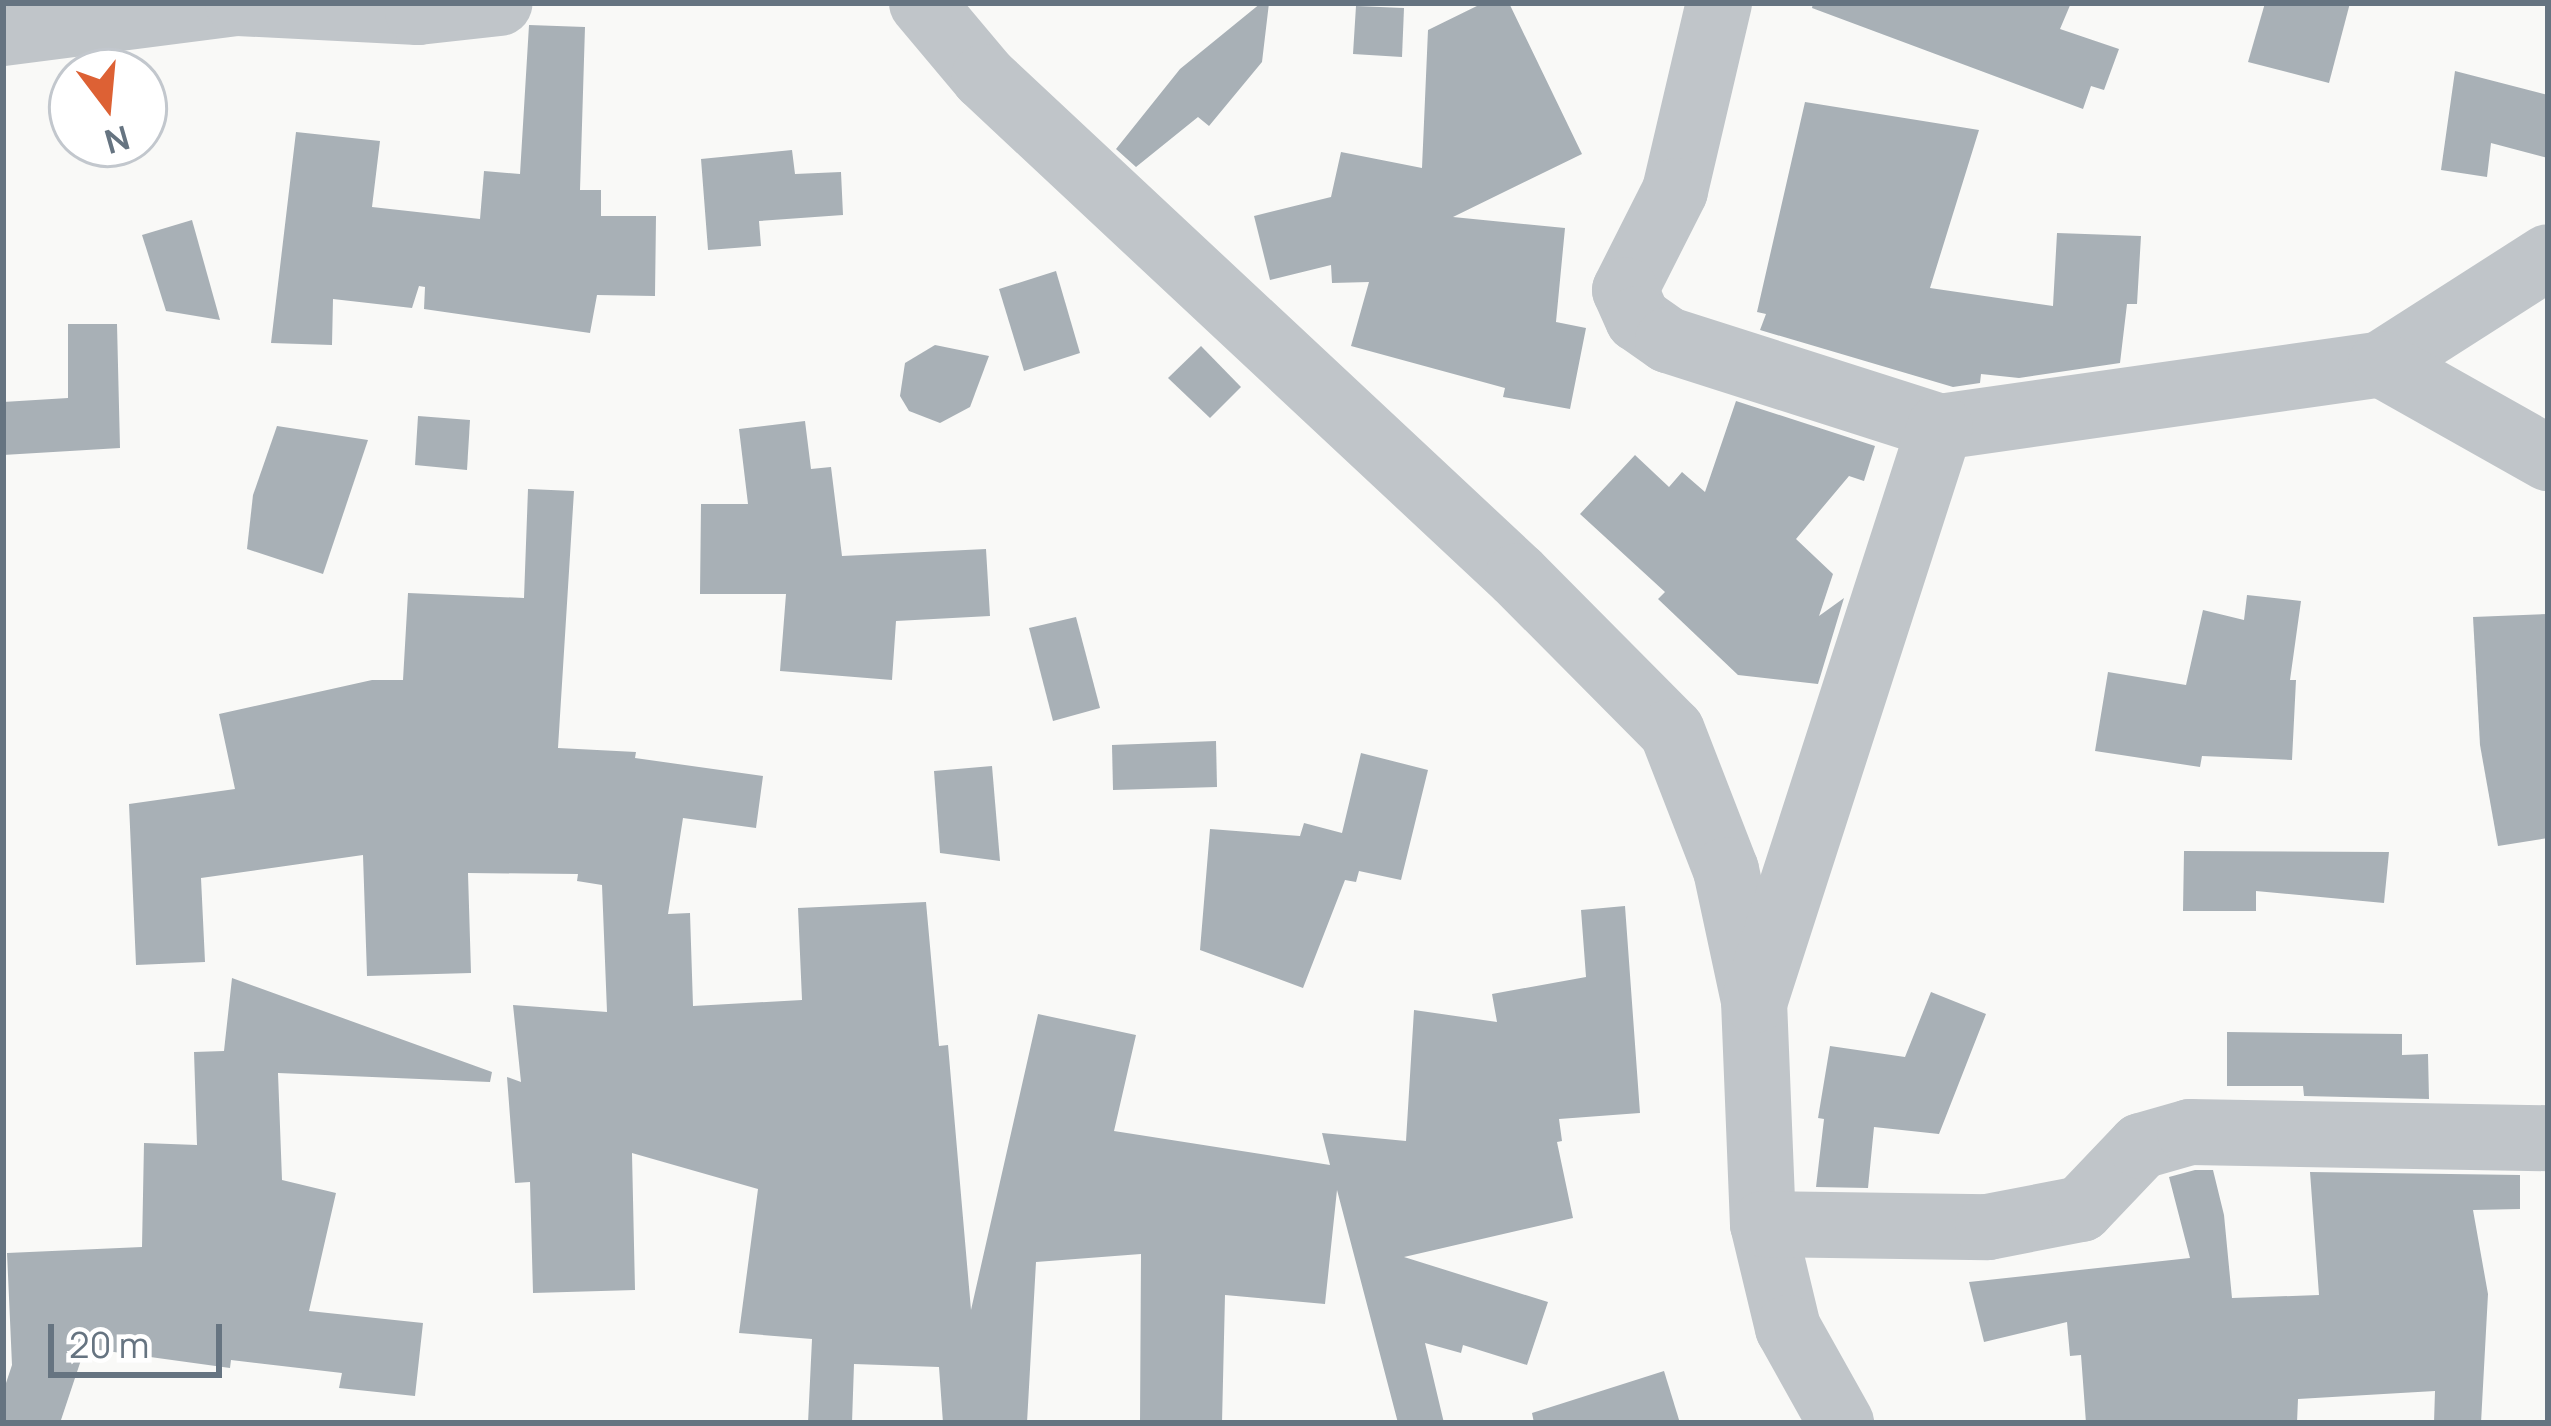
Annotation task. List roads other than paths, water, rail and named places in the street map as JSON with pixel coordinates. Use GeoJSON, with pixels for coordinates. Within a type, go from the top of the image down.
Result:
{"type":"FeatureCollection","features":[{"type":"Feature","properties":{"kind":"street"},"geometry":{"type":"LineString","coordinates":[[3,33],[238,3],[418,12],[500,3]]}},
{"type":"Feature","properties":{"kind":"street"},"geometry":{"type":"LineString","coordinates":[[922,3],[984,77],[1518,577],[1672,731],[1726,870],[1754,1001],[1763,1224],[1788,1328],[1841,1423]]}},
{"type":"Feature","properties":{"kind":"street"},"geometry":{"type":"LineString","coordinates":[[1719,3],[1675,191],[1625,290],[1638,319],[1668,340],[1940,427],[2381,364],[2548,257]]}},
{"type":"Feature","properties":{"kind":"street"},"geometry":{"type":"LineString","coordinates":[[2381,364],[2548,458]]}},
{"type":"Feature","properties":{"kind":"street"},"geometry":{"type":"LineString","coordinates":[[1754,1001],[1940,427]]}},
{"type":"Feature","properties":{"kind":"street"},"geometry":{"type":"LineString","coordinates":[[1763,1224],[1988,1227],[2081,1209],[2140,1146],[2190,1132],[2548,1138]]}}]}
